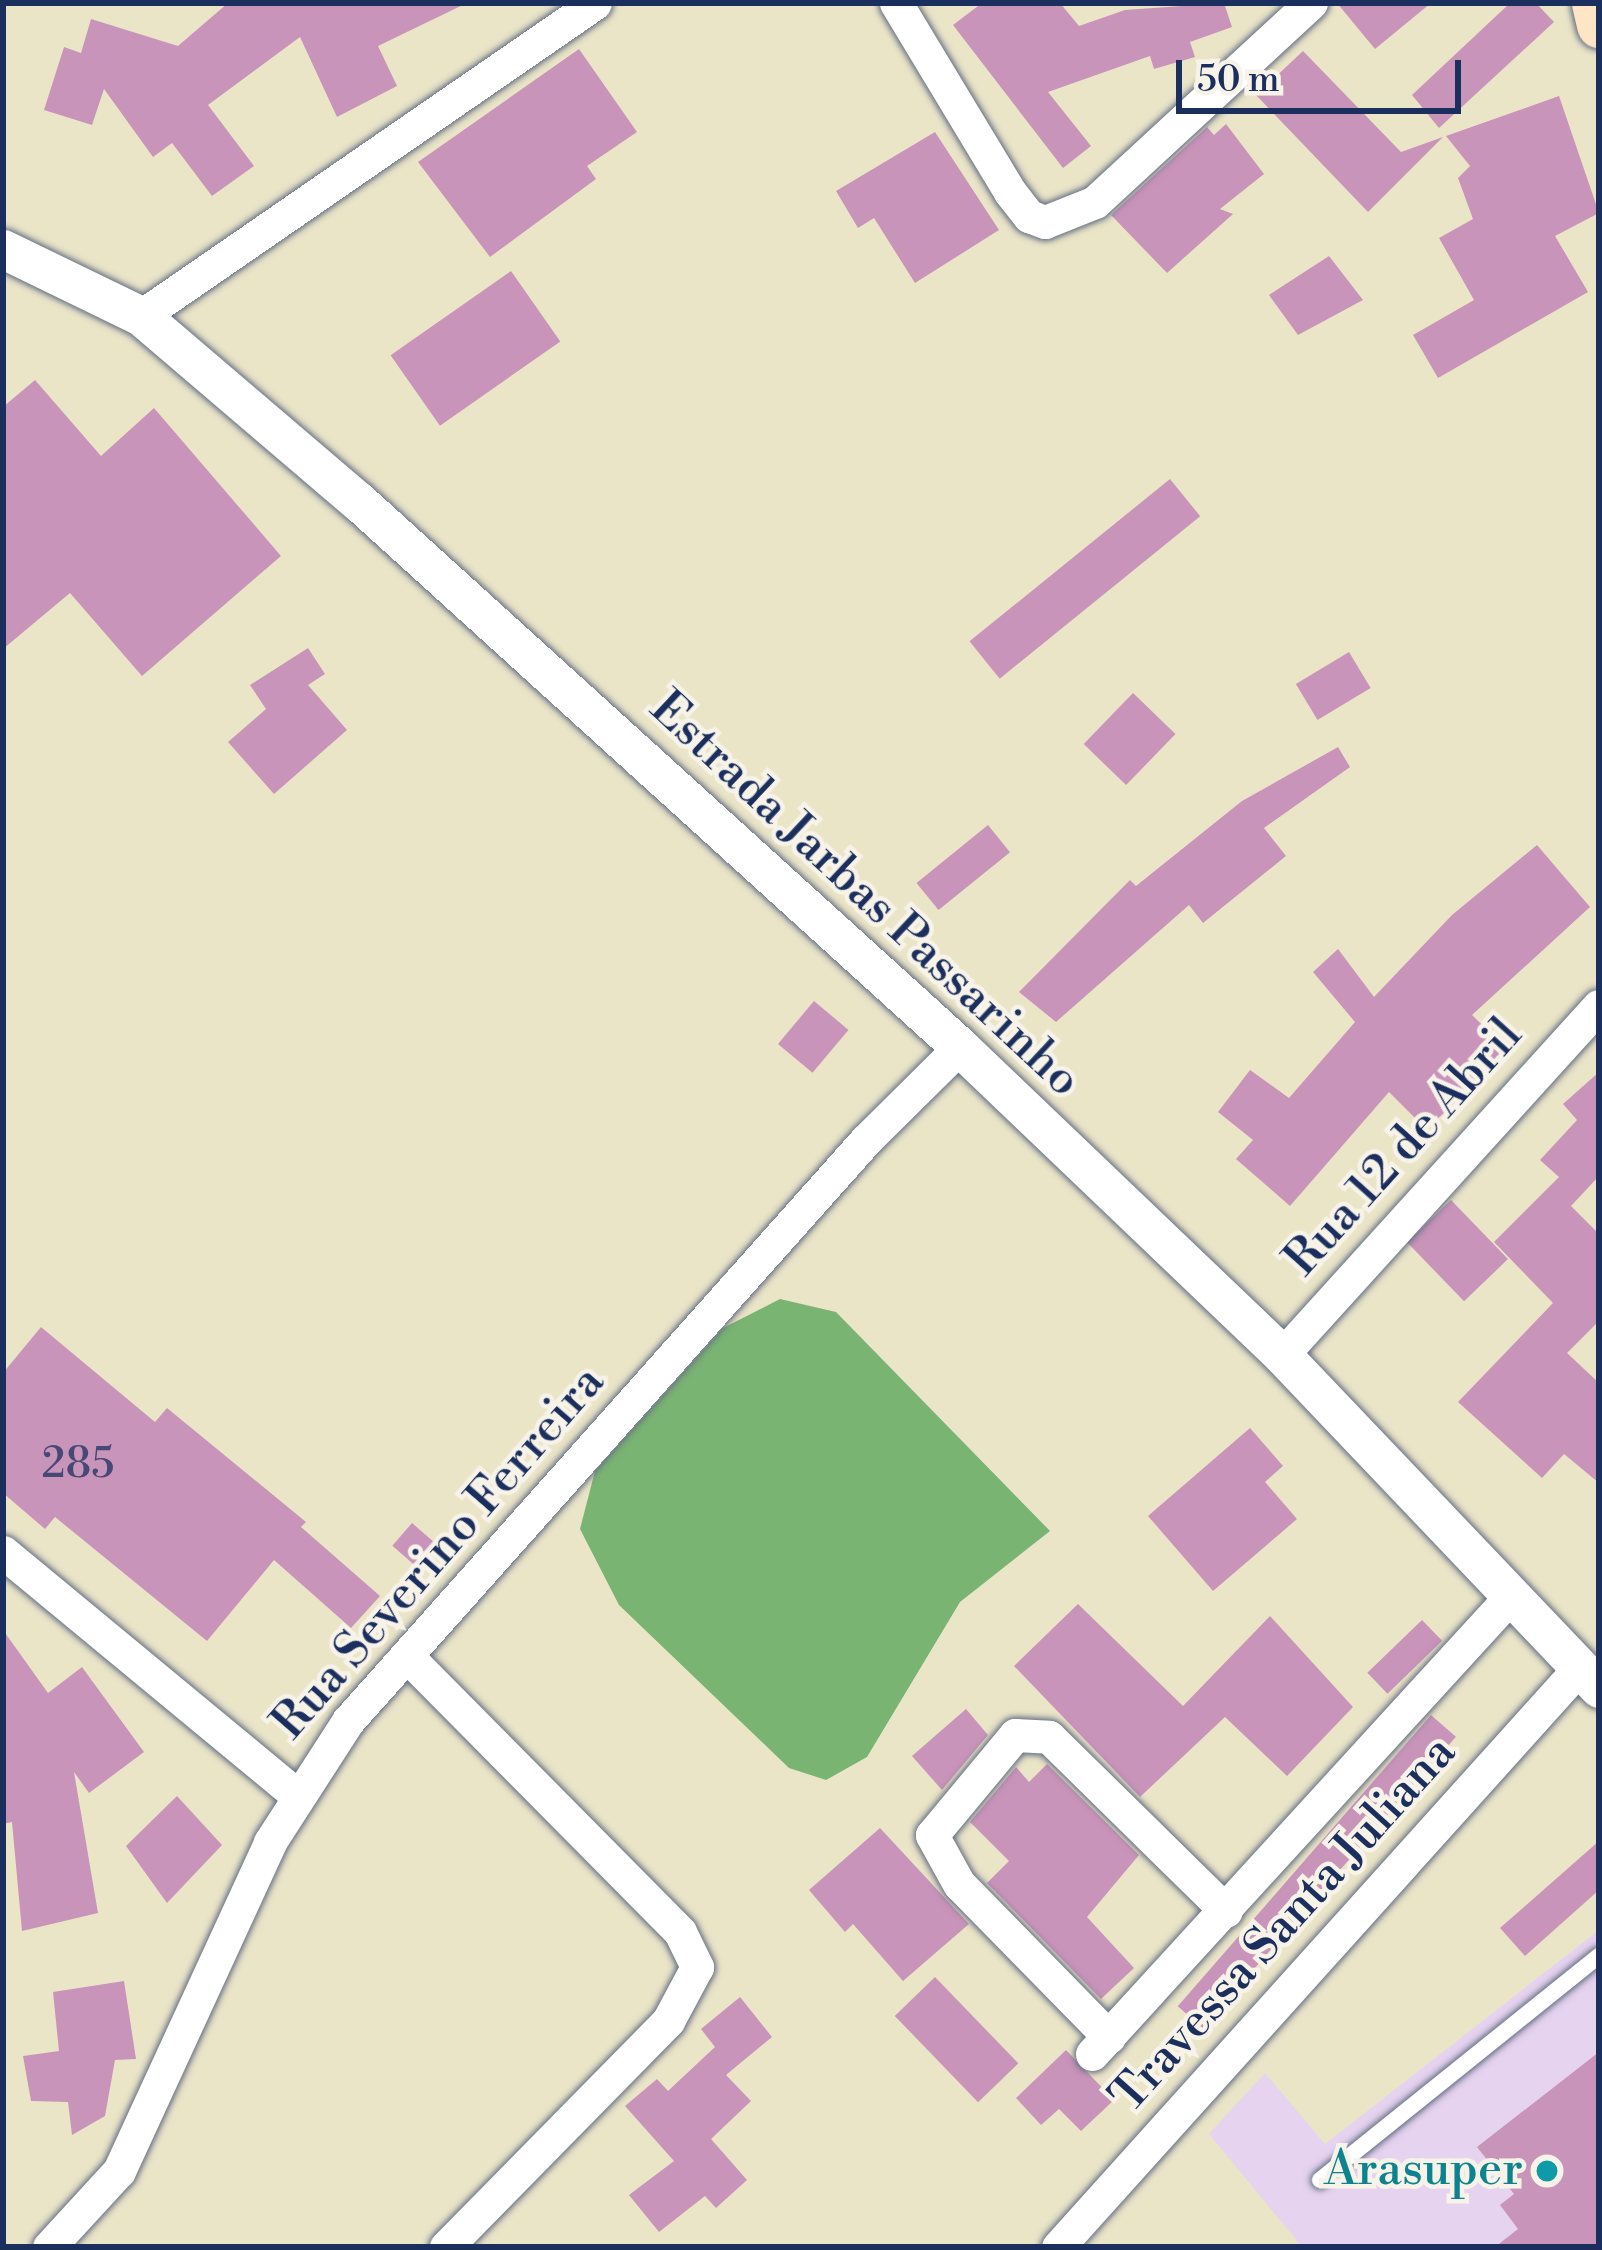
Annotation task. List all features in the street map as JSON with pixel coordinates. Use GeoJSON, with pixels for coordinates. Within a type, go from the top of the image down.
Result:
{"type":"FeatureCollection","features":[{"type":"Feature","properties":{"kind":"main road"},"geometry":{"type":"LineString","coordinates":[[1594,3],[1599,25]]}},
{"type":"Feature","properties":{"kind":"street"},"geometry":{"type":"LineString","coordinates":[[141,316],[595,3]]}},
{"type":"Feature","properties":{"kind":"street"},"geometry":{"type":"LineString","coordinates":[[896,3],[1010,192],[1029,217],[1045,222],[1096,202],[1311,3]]}},
{"type":"Feature","properties":{"kind":"street","name":"Estrada Jarbas Passarinho"},"geometry":{"type":"LineString","coordinates":[[3,249],[141,316],[359,502],[960,1047],[1282,1355],[1590,1678]]}},
{"type":"Feature","properties":{"kind":"street","name":"Rua 12 de Abril"},"geometry":{"type":"LineString","coordinates":[[1282,1355],[1599,1006]]}},
{"type":"Feature","properties":{"kind":"street","name":"Rua Severino Ferreira"},"geometry":{"type":"LineString","coordinates":[[49,2247],[119,2170],[296,1794],[348,1721],[409,1658],[866,1139],[960,1047]]}},
{"type":"Feature","properties":{"kind":"street"},"geometry":{"type":"LineString","coordinates":[[3,1552],[296,1794]]}},
{"type":"Feature","properties":{"kind":"street"},"geometry":{"type":"LineString","coordinates":[[1226,1911],[1049,1737],[1015,1735],[932,1835],[958,1884],[1101,2045],[1226,1911],[1511,1596]]}},
{"type":"Feature","properties":{"kind":"street"},"geometry":{"type":"LineString","coordinates":[[409,1658],[695,1952],[687,1996],[446,2247]]}},
{"type":"Feature","properties":{"kind":"street","name":"Travessa Santa Juliana"},"geometry":{"type":"LineString","coordinates":[[1058,2247],[1590,1678]]}},
{"type":"Feature","properties":{"kind":"lane"},"geometry":{"type":"LineString","coordinates":[[1320,2180],[1599,1957]]}},
{"type":"Feature","properties":{"kind":"shaded area"},"geometry":{"type":"Polygon","coordinates":[[[1599,1930],[1599,2247],[1302,2247],[1209,2134],[1265,2073],[1325,2144],[1599,1930]]]}},
{"type":"Feature","properties":{"kind":"green space"},"geometry":{"type":"Polygon","coordinates":[[[780,1299],[836,1312],[1050,1531],[960,1602],[867,1757],[826,1780],[789,1768],[619,1605],[580,1529],[595,1471],[723,1328],[780,1299]]]}},
{"type":"Feature","properties":{"kind":"building"},"geometry":{"type":"Polygon","coordinates":[[[228,3],[467,3],[378,46],[397,86],[337,117],[300,37],[208,105],[254,166],[212,196],[172,143],[153,157],[104,89],[92,125],[44,110],[64,47],[81,53],[91,19],[178,46],[228,3]]]}},
{"type":"Feature","properties":{"kind":"building"},"geometry":{"type":"Polygon","coordinates":[[[982,3],[1060,3],[1079,26],[1125,10],[1224,3],[1232,27],[1190,42],[1195,57],[1154,69],[1150,56],[1048,92],[1091,146],[1063,168],[953,25],[982,3]]]}},
{"type":"Feature","properties":{"kind":"building"},"geometry":{"type":"Polygon","coordinates":[[[1337,3],[1431,3],[1375,49],[1337,3]]]}},
{"type":"Feature","properties":{"kind":"building"},"geometry":{"type":"Polygon","coordinates":[[[1510,3],[1536,3],[1554,22],[1439,128],[1412,95],[1510,3]]]}},
{"type":"Feature","properties":{"kind":"building"},"geometry":{"type":"Polygon","coordinates":[[[579,49],[637,132],[587,166],[596,179],[490,257],[418,162],[579,49]]]}},
{"type":"Feature","properties":{"kind":"building"},"geometry":{"type":"Polygon","coordinates":[[[1303,51],[1401,152],[1443,137],[1368,212],[1256,95],[1303,51]]]}},
{"type":"Feature","properties":{"kind":"building"},"geometry":{"type":"Polygon","coordinates":[[[1559,96],[1599,213],[1555,236],[1588,292],[1438,378],[1413,335],[1474,300],[1439,238],[1473,219],[1458,178],[1470,166],[1446,136],[1559,96]]]}},
{"type":"Feature","properties":{"kind":"building"},"geometry":{"type":"Polygon","coordinates":[[[1226,124],[1264,174],[1220,209],[1233,214],[1167,273],[1111,215],[1207,127],[1214,135],[1226,124]]]}},
{"type":"Feature","properties":{"kind":"building"},"geometry":{"type":"Polygon","coordinates":[[[935,132],[999,230],[915,283],[874,218],[858,228],[836,191],[935,132]]]}},
{"type":"Feature","properties":{"kind":"building"},"geometry":{"type":"Polygon","coordinates":[[[1329,256],[1363,300],[1298,335],[1269,295],[1329,256]]]}},
{"type":"Feature","properties":{"kind":"building"},"geometry":{"type":"Polygon","coordinates":[[[511,271],[560,341],[440,426],[391,355],[511,271]]]}},
{"type":"Feature","properties":{"kind":"building"},"geometry":{"type":"Polygon","coordinates":[[[35,380],[101,456],[154,408],[281,556],[142,676],[70,593],[3,649],[3,407],[35,380]]]}},
{"type":"Feature","properties":{"kind":"building"},"geometry":{"type":"Polygon","coordinates":[[[1170,479],[1200,516],[1000,679],[969,641],[1170,479]]]}},
{"type":"Feature","properties":{"kind":"building"},"geometry":{"type":"Polygon","coordinates":[[[308,648],[325,674],[308,685],[347,730],[274,794],[228,742],[266,709],[250,685],[308,648]]]}},
{"type":"Feature","properties":{"kind":"building"},"geometry":{"type":"Polygon","coordinates":[[[1349,652],[1371,688],[1317,720],[1296,684],[1349,652]]]}},
{"type":"Feature","properties":{"kind":"building"},"geometry":{"type":"Polygon","coordinates":[[[1133,693],[1175,734],[1126,785],[1084,744],[1133,693]]]}},
{"type":"Feature","properties":{"kind":"building"},"geometry":{"type":"Polygon","coordinates":[[[1338,747],[1350,767],[1264,828],[1286,856],[1203,923],[1189,905],[1056,1022],[1019,992],[1130,880],[1136,886],[1242,801],[1338,747]]]}},
{"type":"Feature","properties":{"kind":"building"},"geometry":{"type":"Polygon","coordinates":[[[988,825],[1010,852],[939,910],[917,883],[988,825]]]}},
{"type":"Feature","properties":{"kind":"building"},"geometry":{"type":"Polygon","coordinates":[[[1537,845],[1590,907],[1472,1015],[1511,1053],[1426,1129],[1389,1092],[1290,1206],[1236,1159],[1253,1140],[1218,1112],[1250,1070],[1289,1098],[1355,1022],[1313,972],[1338,949],[1374,997],[1452,915],[1537,845]]]}},
{"type":"Feature","properties":{"kind":"building"},"geometry":{"type":"Polygon","coordinates":[[[814,1001],[848,1030],[812,1073],[778,1044],[814,1001]]]}},
{"type":"Feature","properties":{"kind":"building"},"geometry":{"type":"Polygon","coordinates":[[[1599,1072],[1599,1176],[1571,1206],[1599,1234],[1599,1321],[1567,1353],[1599,1383],[1599,1483],[1564,1454],[1542,1478],[1458,1402],[1553,1303],[1494,1242],[1559,1177],[1540,1160],[1577,1120],[1563,1104],[1599,1072]]]}},
{"type":"Feature","properties":{"kind":"building"},"geometry":{"type":"Polygon","coordinates":[[[1451,1200],[1508,1259],[1464,1301],[1407,1242],[1451,1200]]]}},
{"type":"Feature","properties":{"kind":"building"},"geometry":{"type":"Polygon","coordinates":[[[41,1327],[155,1422],[167,1408],[306,1522],[301,1527],[380,1596],[351,1628],[274,1560],[207,1641],[55,1517],[45,1529],[3,1493],[3,1373],[41,1327]]]}},
{"type":"Feature","properties":{"kind":"building"},"geometry":{"type":"Polygon","coordinates":[[[1250,1428],[1283,1466],[1265,1482],[1297,1519],[1213,1591],[1148,1516],[1250,1428]]]}},
{"type":"Feature","properties":{"kind":"building"},"geometry":{"type":"Polygon","coordinates":[[[412,1523],[440,1547],[420,1570],[392,1546],[412,1523]]]}},
{"type":"Feature","properties":{"kind":"building"},"geometry":{"type":"Polygon","coordinates":[[[1078,1604],[1183,1706],[1270,1616],[1353,1707],[1287,1776],[1225,1717],[1140,1797],[1014,1666],[1078,1604]]]}},
{"type":"Feature","properties":{"kind":"building"},"geometry":{"type":"Polygon","coordinates":[[[1422,1620],[1442,1641],[1387,1694],[1367,1673],[1422,1620]]]}},
{"type":"Feature","properties":{"kind":"building"},"geometry":{"type":"Polygon","coordinates":[[[3,1630],[48,1693],[82,1667],[144,1752],[89,1793],[74,1772],[98,1913],[22,1931],[12,1822],[3,1824],[3,1630]]]}},
{"type":"Feature","properties":{"kind":"building"},"geometry":{"type":"Polygon","coordinates":[[[966,1709],[988,1735],[942,1790],[912,1756],[966,1709]]]}},
{"type":"Feature","properties":{"kind":"building"},"geometry":{"type":"Polygon","coordinates":[[[1431,1715],[1456,1737],[1203,2028],[1178,2006],[1431,1715]]]}},
{"type":"Feature","properties":{"kind":"building"},"geometry":{"type":"Polygon","coordinates":[[[1047,1764],[1139,1855],[1087,1917],[1134,1968],[1101,1999],[987,1883],[1009,1861],[970,1822],[1016,1767],[1029,1782],[1047,1764]]]}},
{"type":"Feature","properties":{"kind":"building"},"geometry":{"type":"Polygon","coordinates":[[[177,1796],[222,1845],[167,1903],[126,1846],[177,1796]]]}},
{"type":"Feature","properties":{"kind":"building"},"geometry":{"type":"Polygon","coordinates":[[[880,1828],[969,1924],[903,1981],[853,1924],[845,1932],[809,1890],[880,1828]]]}},
{"type":"Feature","properties":{"kind":"building"},"geometry":{"type":"Polygon","coordinates":[[[1599,1841],[1599,1890],[1525,1956],[1500,1928],[1599,1841]]]}},
{"type":"Feature","properties":{"kind":"building"},"geometry":{"type":"Polygon","coordinates":[[[935,1977],[1018,2063],[978,2102],[895,2016],[935,1977]]]}},
{"type":"Feature","properties":{"kind":"building"},"geometry":{"type":"Polygon","coordinates":[[[124,1981],[136,2059],[115,2060],[105,2116],[72,2135],[68,2102],[31,2101],[23,2056],[59,2051],[53,1992],[124,1981]]]}},
{"type":"Feature","properties":{"kind":"building"},"geometry":{"type":"Polygon","coordinates":[[[740,1997],[772,2037],[726,2075],[751,2101],[711,2139],[747,2180],[716,2208],[705,2196],[659,2232],[629,2195],[674,2161],[625,2106],[657,2079],[668,2091],[715,2047],[701,2029],[740,1997]]]}},
{"type":"Feature","properties":{"kind":"building"},"geometry":{"type":"Polygon","coordinates":[[[1066,2050],[1114,2100],[1081,2131],[1059,2109],[1041,2125],[1016,2098],[1066,2050]]]}},
{"type":"Feature","properties":{"kind":"building","name":"Arasuper"},"geometry":{"type":"Polygon","coordinates":[[[1599,2052],[1599,2247],[1495,2247],[1518,2229],[1500,2205],[1514,2194],[1477,2147],[1599,2052]]]}},
{"type":"Feature","properties":{"kind":"place","name":"Arasuper"},"geometry":{"type":"Point","coordinates":[1547,2171]}}]}
